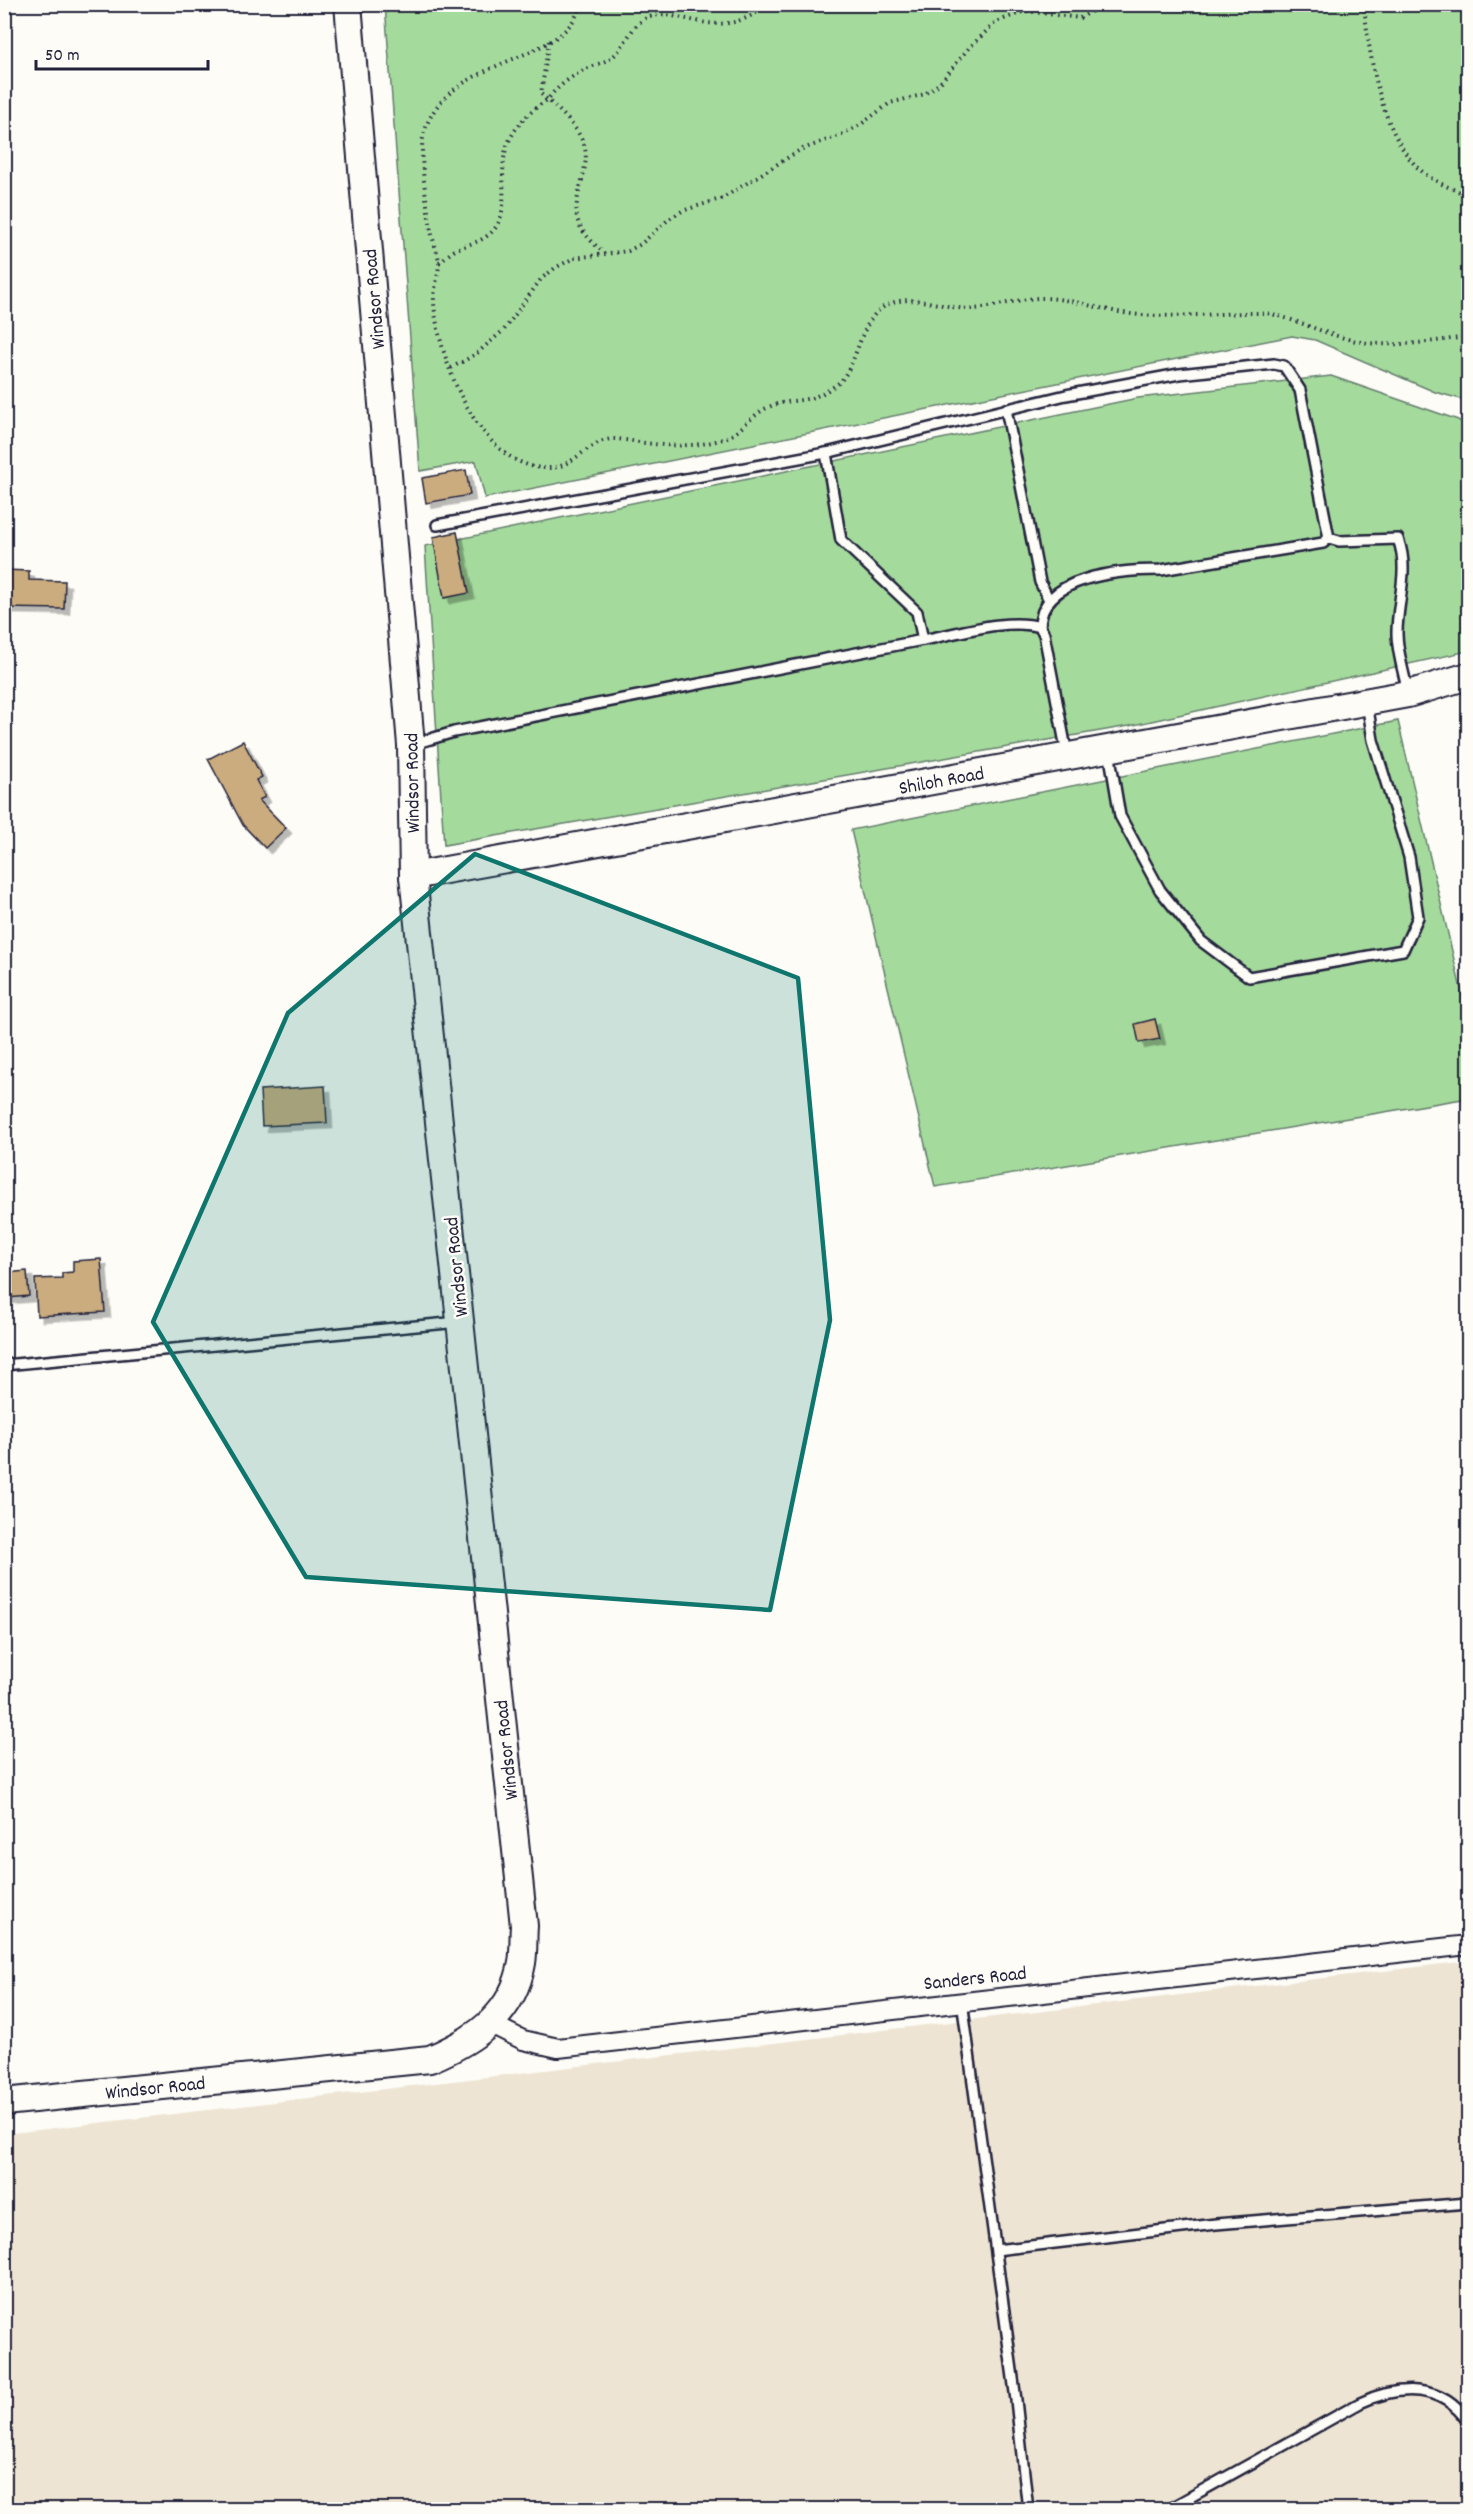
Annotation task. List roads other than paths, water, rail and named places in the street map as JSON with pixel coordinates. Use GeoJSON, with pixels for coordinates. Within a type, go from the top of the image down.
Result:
{"type":"FeatureCollection","features":[{"type":"Feature","properties":{"kind":"main road","name":"Windsor Road"},"geometry":{"type":"LineString","coordinates":[[4,2102],[430,2059],[462,2046],[490,2024],[511,1998],[522,1964],[524,1926],[413,876],[411,745],[348,4]]}},
{"type":"Feature","properties":{"kind":"main road","name":"Shiloh Road"},"geometry":{"type":"LineString","coordinates":[[413,876],[1408,694],[1468,676]]}},
{"type":"Feature","properties":{"kind":"street","name":"Sanders Road"},"geometry":{"type":"LineString","coordinates":[[490,2024],[523,2040],[558,2048],[1468,1945]]}},
{"type":"Feature","properties":{"kind":"lane"},"geometry":{"type":"LineString","coordinates":[[437,525],[826,453],[1066,395],[1179,374],[1274,364],[1284,366],[1300,390],[1329,538]]}},
{"type":"Feature","properties":{"kind":"lane"},"geometry":{"type":"LineString","coordinates":[[1006,409],[1040,582],[1048,600]]}},
{"type":"Feature","properties":{"kind":"lane"},"geometry":{"type":"LineString","coordinates":[[826,453],[841,540],[917,612],[923,640]]}},
{"type":"Feature","properties":{"kind":"lane"},"geometry":{"type":"LineString","coordinates":[[1067,757],[1044,634],[1040,627],[1040,617],[1048,600],[1068,587],[1095,576],[1135,570],[1161,570],[1323,543],[1329,538]]}},
{"type":"Feature","properties":{"kind":"lane"},"geometry":{"type":"LineString","coordinates":[[1329,538],[1340,541],[1398,539],[1404,571],[1397,634],[1408,694]]}},
{"type":"Feature","properties":{"kind":"lane"},"geometry":{"type":"LineString","coordinates":[[411,745],[454,732],[989,627],[1029,624],[1040,627]]}},
{"type":"Feature","properties":{"kind":"lane"},"geometry":{"type":"LineString","coordinates":[[1108,749],[1120,816],[1161,890],[1201,941],[1249,977],[1403,950],[1418,917],[1409,857],[1373,740],[1366,701]]}},
{"type":"Feature","properties":{"kind":"lane"},"geometry":{"type":"LineString","coordinates":[[4,1365],[460,1322]]}},
{"type":"Feature","properties":{"kind":"lane"},"geometry":{"type":"LineString","coordinates":[[962,2001],[1028,2510]]}},
{"type":"Feature","properties":{"kind":"lane"},"geometry":{"type":"LineString","coordinates":[[996,2250],[1216,2224],[1468,2203]]}},
{"type":"Feature","properties":{"kind":"lane"},"geometry":{"type":"LineString","coordinates":[[1167,2510],[1382,2392],[1413,2389],[1438,2396],[1462,2412],[1468,2422]]}}]}
